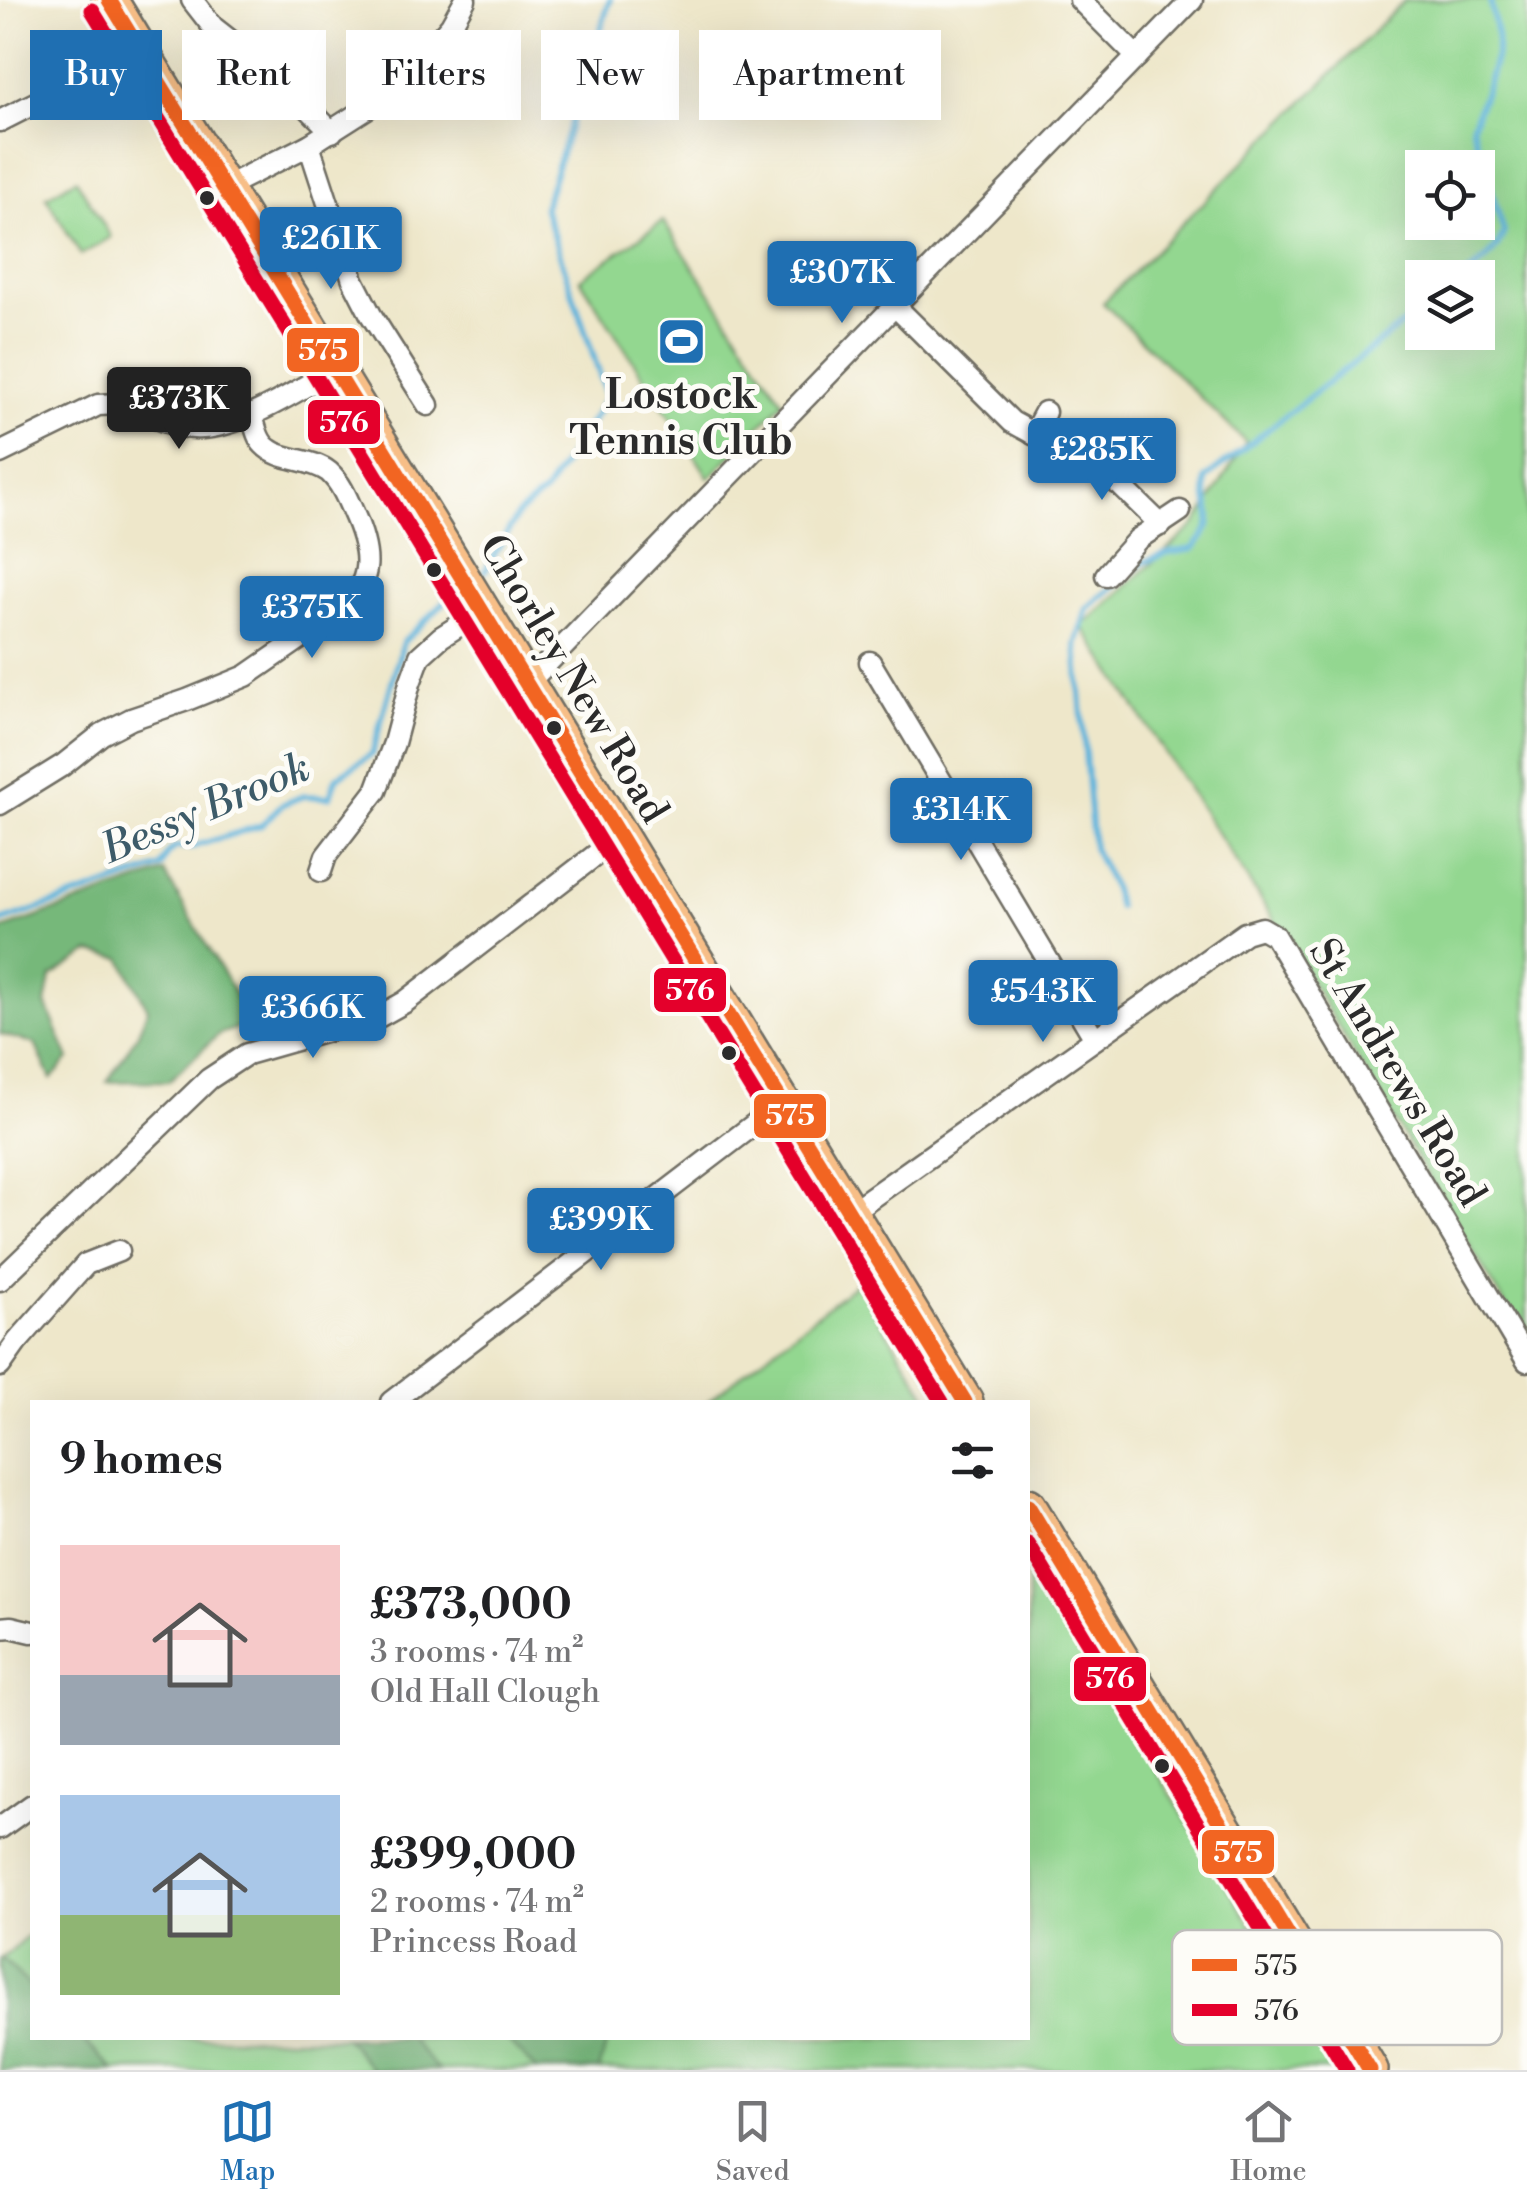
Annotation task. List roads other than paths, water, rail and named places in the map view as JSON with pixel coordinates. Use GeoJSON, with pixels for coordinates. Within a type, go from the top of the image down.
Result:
{"type":"FeatureCollection","features":[{"type":"Feature","properties":{"kind":"highway","name":"Chorley New Road"},"geometry":{"type":"LineString","coordinates":[[109,0],[128,30]]}},
{"type":"Feature","properties":{"kind":"highway","name":"Chorley New Road"},"geometry":{"type":"LineString","coordinates":[[162,85],[964,1400]]}},
{"type":"Feature","properties":{"kind":"highway"},"geometry":{"type":"LineString","coordinates":[[1030,1509],[1285,1930]]}},
{"type":"Feature","properties":{"kind":"highway"},"geometry":{"type":"LineString","coordinates":[[1355,2045],[1370,2070]]}},
{"type":"Feature","properties":{"kind":"street"},"geometry":{"type":"LineString","coordinates":[[192,0],[213,27],[278,78],[332,132]]}},
{"type":"Feature","properties":{"kind":"street"},"geometry":{"type":"LineString","coordinates":[[225,187],[332,132],[396,88],[451,26],[465,0]]}},
{"type":"Feature","properties":{"kind":"street"},"geometry":{"type":"LineString","coordinates":[[1080,0],[1137,57]]}},
{"type":"Feature","properties":{"kind":"street"},"geometry":{"type":"LineString","coordinates":[[526,685],[896,307],[1187,2]]}},
{"type":"Feature","properties":{"kind":"street"},"geometry":{"type":"LineString","coordinates":[[0,122],[30,107]]}},
{"type":"Feature","properties":{"kind":"street"},"geometry":{"type":"LineString","coordinates":[[309,145],[353,280],[370,315],[426,390]]}},
{"type":"Feature","properties":{"kind":"street"},"geometry":{"type":"LineString","coordinates":[[896,307],[1002,412],[1120,485],[1161,525]]}},
{"type":"Feature","properties":{"kind":"street"},"geometry":{"type":"LineString","coordinates":[[0,453],[98,405],[110,403],[190,428],[252,416],[334,369]]}},
{"type":"Feature","properties":{"kind":"street"},"geometry":{"type":"LineString","coordinates":[[1032,434],[1045,412]]}},
{"type":"Feature","properties":{"kind":"street"},"geometry":{"type":"LineString","coordinates":[[0,804],[63,766],[102,734],[246,676],[354,599],[366,576],[366,552],[344,490],[326,469],[314,462],[279,454],[264,446],[252,416]]}},
{"type":"Feature","properties":{"kind":"street"},"geometry":{"type":"LineString","coordinates":[[1106,575],[1138,539],[1180,511]]}},
{"type":"Feature","properties":{"kind":"street"},"geometry":{"type":"LineString","coordinates":[[320,875],[326,856],[376,791],[420,656],[441,636],[482,611]]}},
{"type":"Feature","properties":{"kind":"street"},"geometry":{"type":"LineString","coordinates":[[848,1214],[1095,1040],[870,662]]}},
{"type":"Feature","properties":{"kind":"street"},"geometry":{"type":"LineString","coordinates":[[0,1280],[209,1079],[247,1054],[380,1016],[404,1002],[619,837]]}},
{"type":"Feature","properties":{"kind":"street","name":"St Andrews Road"},"geometry":{"type":"LineString","coordinates":[[1095,1040],[1245,932],[1262,928],[1274,935],[1527,1362]]}},
{"type":"Feature","properties":{"kind":"street"},"geometry":{"type":"LineString","coordinates":[[393,1400],[782,1104]]}},
{"type":"Feature","properties":{"kind":"street"},"geometry":{"type":"LineString","coordinates":[[0,1366],[16,1342],[86,1264],[120,1251]]}},
{"type":"Feature","properties":{"kind":"street"},"geometry":{"type":"LineString","coordinates":[[0,1628],[30,1632]]}},
{"type":"Feature","properties":{"kind":"street"},"geometry":{"type":"LineString","coordinates":[[0,1828],[30,1806]]}},
{"type":"Feature","properties":{"kind":"waterway","name":"Bessy Brook"},"geometry":{"type":"LineString","coordinates":[[485,571],[518,514],[545,492],[607,397],[544,207],[610,0]]}},
{"type":"Feature","properties":{"kind":"waterway"},"geometry":{"type":"LineString","coordinates":[[1485,260],[1504,232],[1472,126],[1497,52],[1490,0]]}},
{"type":"Feature","properties":{"kind":"waterway"},"geometry":{"type":"LineString","coordinates":[[1118,907],[1093,848],[1076,645],[1087,608],[1142,563],[1193,549],[1210,522],[1206,478],[1405,322]]}},
{"type":"Feature","properties":{"kind":"waterway","name":"Bessy Brook"},"geometry":{"type":"LineString","coordinates":[[0,922],[161,867],[175,847],[192,847],[262,825],[281,805],[303,796],[330,797],[336,778],[372,754],[403,642],[446,601]]}},
{"type":"Feature","properties":{"kind":"place","name":"Lostock Tennis Club"},"geometry":{"type":"Point","coordinates":[681,341]}}]}
